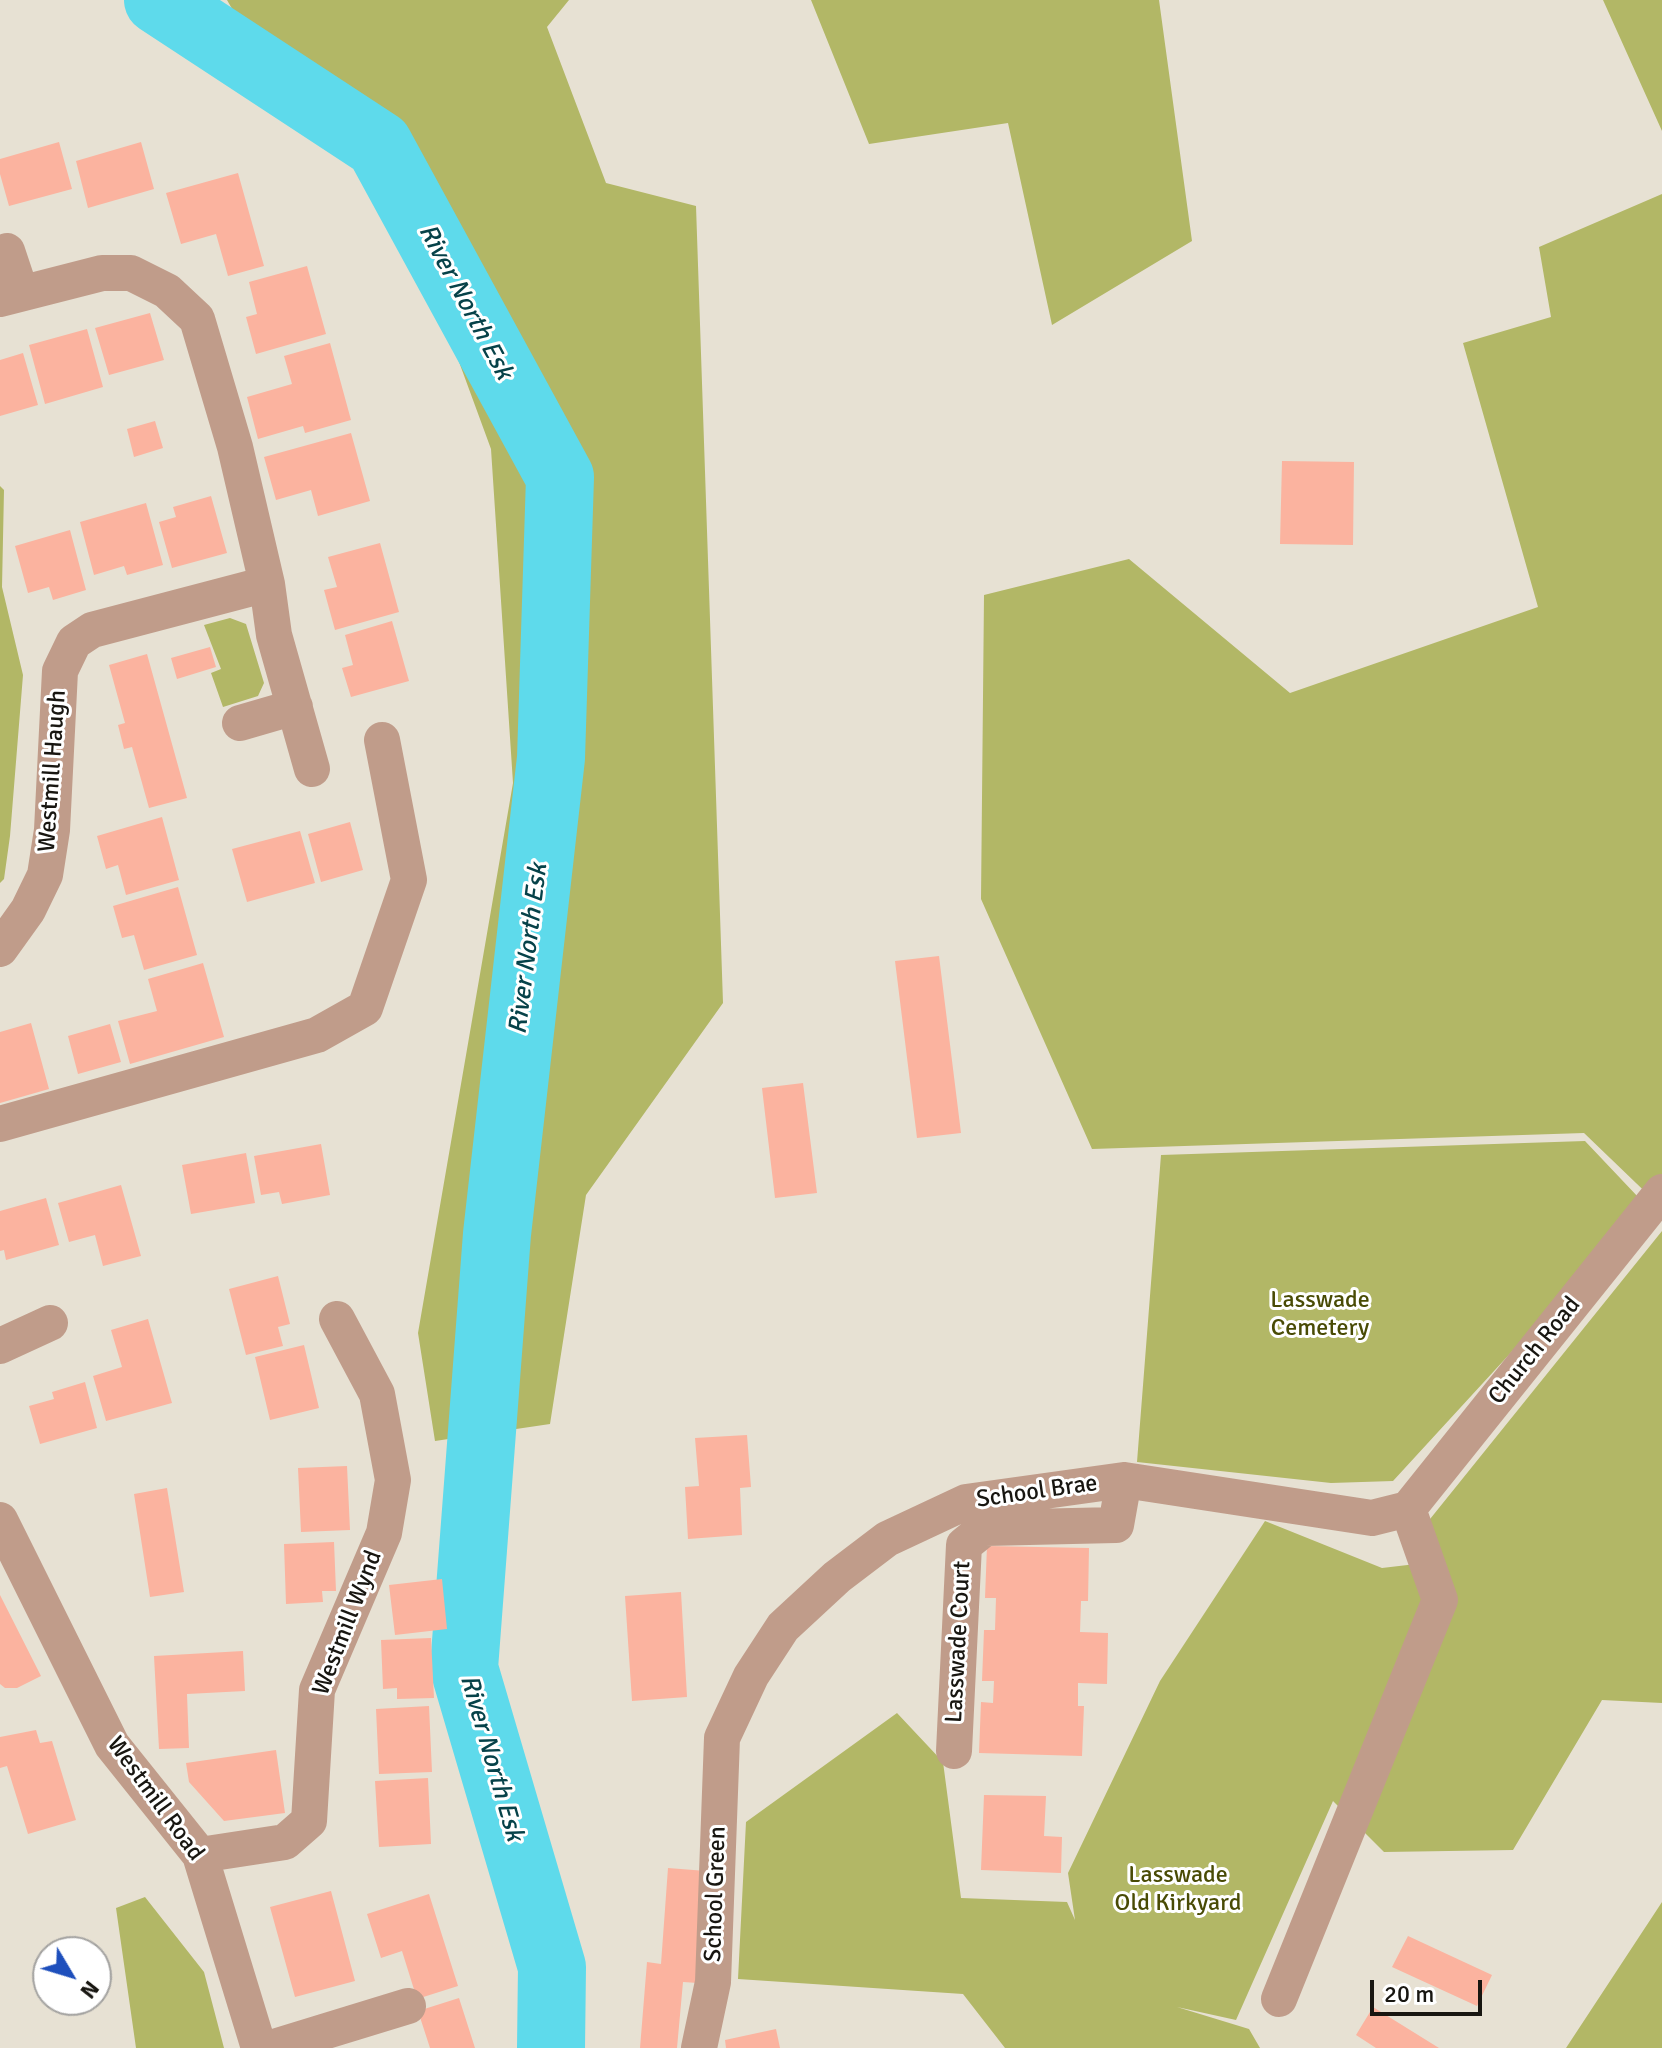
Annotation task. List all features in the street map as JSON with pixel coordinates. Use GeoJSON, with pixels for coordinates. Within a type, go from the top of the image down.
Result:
{"type":"FeatureCollection","features":[{"type":"Feature","properties":{"kind":"street"},"geometry":{"type":"LineString","coordinates":[[7,251],[10,296],[102,273],[131,273],[167,291],[197,319],[235,447],[267,584],[274,635],[312,769]]}},
{"type":"Feature","properties":{"kind":"street","name":"Westmill Haugh"},"geometry":{"type":"LineString","coordinates":[[0,949],[28,910],[45,875],[52,830],[60,671],[74,642],[92,630],[267,584]]}},
{"type":"Feature","properties":{"kind":"street"},"geometry":{"type":"LineString","coordinates":[[240,723],[295,707]]}},
{"type":"Feature","properties":{"kind":"street"},"geometry":{"type":"LineString","coordinates":[[0,1124],[317,1035],[365,1008],[409,880],[382,740]]}},
{"type":"Feature","properties":{"kind":"street","name":"Church Road"},"geometry":{"type":"LineString","coordinates":[[1408,1509],[1662,1192]]}},
{"type":"Feature","properties":{"kind":"street","name":"Westmill Wynd"},"geometry":{"type":"LineString","coordinates":[[200,1855],[285,1842],[309,1821],[317,1690],[384,1533],[393,1480],[377,1394],[337,1319]]}},
{"type":"Feature","properties":{"kind":"street"},"geometry":{"type":"LineString","coordinates":[[0,1346],[50,1323]]}},
{"type":"Feature","properties":{"kind":"street","name":"School Brae"},"geometry":{"type":"LineString","coordinates":[[722,1738],[751,1676],[783,1627],[837,1577],[887,1539],[966,1502],[1124,1480],[1372,1518],[1408,1509]]}},
{"type":"Feature","properties":{"kind":"street","name":"Lasswade Court"},"geometry":{"type":"LineString","coordinates":[[954,1751],[964,1545],[985,1528],[1116,1525],[1124,1480]]}},
{"type":"Feature","properties":{"kind":"street"},"geometry":{"type":"LineString","coordinates":[[1279,1999],[1440,1600],[1408,1509]]}},
{"type":"Feature","properties":{"kind":"street","name":"Westmill Road"},"geometry":{"type":"LineString","coordinates":[[0,1520],[112,1745],[200,1855],[259,2048]]}},
{"type":"Feature","properties":{"kind":"street","name":"School Green"},"geometry":{"type":"LineString","coordinates":[[699,2048],[713,1982],[722,1738]]}},
{"type":"Feature","properties":{"kind":"street"},"geometry":{"type":"LineString","coordinates":[[271,2048],[408,2006]]}},
{"type":"Feature","properties":{"kind":"green space"},"geometry":{"type":"Polygon","coordinates":[[[227,0],[569,0],[547,27],[606,183],[696,206],[723,1003],[586,1195],[550,1424],[435,1441],[418,1333],[513,783],[491,449],[361,95],[243,28],[227,0]]]}},
{"type":"Feature","properties":{"kind":"green space"},"geometry":{"type":"Polygon","coordinates":[[[811,0],[1159,0],[1192,241],[1052,325],[1008,123],[869,144],[811,0]]]}},
{"type":"Feature","properties":{"kind":"green space"},"geometry":{"type":"Polygon","coordinates":[[[1603,0],[1662,0],[1662,131],[1603,0]]]}},
{"type":"Feature","properties":{"kind":"green space"},"geometry":{"type":"Polygon","coordinates":[[[1662,194],[1662,1208],[1584,1133],[1092,1149],[981,899],[984,595],[1129,559],[1290,693],[1538,607],[1463,343],[1551,317],[1539,247],[1662,194]]]}},
{"type":"Feature","properties":{"kind":"green space"},"geometry":{"type":"Polygon","coordinates":[[[0,486],[4,490],[2,587],[23,675],[10,836],[4,879],[0,883],[0,486]]]}},
{"type":"Feature","properties":{"kind":"green space"},"geometry":{"type":"Polygon","coordinates":[[[230,618],[246,624],[264,683],[258,696],[223,707],[211,673],[221,669],[204,625],[230,618]]]}},
{"type":"Feature","properties":{"kind":"green space","name":"Lasswade Cemetery"},"geometry":{"type":"Polygon","coordinates":[[[1585,1141],[1639,1198],[1584,1273],[1393,1481],[1331,1483],[1137,1462],[1161,1155],[1585,1141]]]}},
{"type":"Feature","properties":{"kind":"green space","name":"Lasswade Old Kirkyard"},"geometry":{"type":"Polygon","coordinates":[[[1662,1231],[1662,1703],[1602,1700],[1513,1850],[1384,1852],[1333,1801],[1236,2020],[1177,2007],[1249,2029],[1260,2048],[1005,2048],[963,1994],[738,1979],[746,1822],[897,1713],[943,1762],[961,1898],[1067,1902],[1075,1920],[1068,1873],[1160,1681],[1265,1521],[1382,1568],[1416,1564],[1422,1529],[1662,1231]]]}},
{"type":"Feature","properties":{"kind":"green space"},"geometry":{"type":"Polygon","coordinates":[[[145,1897],[204,1972],[224,2048],[136,2048],[116,1908],[145,1897]]]}},
{"type":"Feature","properties":{"kind":"green space"},"geometry":{"type":"Polygon","coordinates":[[[1662,1902],[1662,2048],[1566,2048],[1662,1902]]]}},
{"type":"Feature","properties":{"kind":"building"},"geometry":{"type":"Polygon","coordinates":[[[59,142],[72,189],[9,206],[0,174],[0,159],[59,142]]]}},
{"type":"Feature","properties":{"kind":"building"},"geometry":{"type":"Polygon","coordinates":[[[141,142],[154,189],[88,208],[76,161],[141,142]]]}},
{"type":"Feature","properties":{"kind":"building"},"geometry":{"type":"Polygon","coordinates":[[[238,173],[264,266],[228,276],[216,234],[181,244],[166,193],[238,173]]]}},
{"type":"Feature","properties":{"kind":"building"},"geometry":{"type":"Polygon","coordinates":[[[307,266],[326,334],[256,354],[246,317],[257,314],[249,282],[307,266]]]}},
{"type":"Feature","properties":{"kind":"building"},"geometry":{"type":"Polygon","coordinates":[[[150,313],[164,360],[109,375],[95,328],[150,313]]]}},
{"type":"Feature","properties":{"kind":"building"},"geometry":{"type":"Polygon","coordinates":[[[87,329],[103,387],[45,404],[29,345],[87,329]]]}},
{"type":"Feature","properties":{"kind":"building"},"geometry":{"type":"Polygon","coordinates":[[[330,343],[351,420],[305,433],[303,426],[258,439],[247,397],[292,384],[284,356],[330,343]]]}},
{"type":"Feature","properties":{"kind":"building"},"geometry":{"type":"Polygon","coordinates":[[[23,353],[38,405],[0,416],[0,360],[23,353]]]}},
{"type":"Feature","properties":{"kind":"building"},"geometry":{"type":"Polygon","coordinates":[[[155,421],[163,448],[134,457],[127,429],[155,421]]]}},
{"type":"Feature","properties":{"kind":"building"},"geometry":{"type":"Polygon","coordinates":[[[351,433],[370,501],[318,516],[311,490],[276,500],[264,457],[351,433]]]}},
{"type":"Feature","properties":{"kind":"building"},"geometry":{"type":"Polygon","coordinates":[[[1282,461],[1354,462],[1353,545],[1280,544],[1282,461]]]}},
{"type":"Feature","properties":{"kind":"building"},"geometry":{"type":"Polygon","coordinates":[[[211,496],[227,553],[172,568],[159,522],[176,517],[173,507],[211,496]]]}},
{"type":"Feature","properties":{"kind":"building"},"geometry":{"type":"Polygon","coordinates":[[[146,503],[163,565],[127,575],[124,566],[94,575],[80,522],[146,503]]]}},
{"type":"Feature","properties":{"kind":"building"},"geometry":{"type":"Polygon","coordinates":[[[70,530],[86,590],[53,600],[49,587],[28,593],[15,546],[70,530]]]}},
{"type":"Feature","properties":{"kind":"building"},"geometry":{"type":"Polygon","coordinates":[[[380,543],[399,612],[335,630],[324,590],[337,587],[328,557],[380,543]]]}},
{"type":"Feature","properties":{"kind":"building"},"geometry":{"type":"Polygon","coordinates":[[[392,621],[409,681],[351,697],[342,668],[353,665],[345,635],[392,621]]]}},
{"type":"Feature","properties":{"kind":"building"},"geometry":{"type":"Polygon","coordinates":[[[210,647],[216,667],[177,679],[171,658],[210,647]]]}},
{"type":"Feature","properties":{"kind":"building"},"geometry":{"type":"Polygon","coordinates":[[[147,654],[187,798],[149,808],[132,747],[124,749],[118,725],[125,723],[109,665],[147,654]]]}},
{"type":"Feature","properties":{"kind":"building"},"geometry":{"type":"Polygon","coordinates":[[[162,817],[179,880],[126,895],[118,865],[106,869],[97,836],[162,817]]]}},
{"type":"Feature","properties":{"kind":"building"},"geometry":{"type":"Polygon","coordinates":[[[350,822],[363,870],[321,882],[308,834],[350,822]]]}},
{"type":"Feature","properties":{"kind":"building"},"geometry":{"type":"Polygon","coordinates":[[[300,831],[315,883],[247,902],[232,849],[300,831]]]}},
{"type":"Feature","properties":{"kind":"building"},"geometry":{"type":"Polygon","coordinates":[[[178,887],[197,955],[144,970],[134,935],[122,938],[113,906],[178,887]]]}},
{"type":"Feature","properties":{"kind":"building"},"geometry":{"type":"Polygon","coordinates":[[[939,956],[961,1133],[917,1138],[895,961],[939,956]]]}},
{"type":"Feature","properties":{"kind":"building"},"geometry":{"type":"Polygon","coordinates":[[[203,963],[224,1037],[130,1064],[118,1021],[157,1011],[148,979],[203,963]]]}},
{"type":"Feature","properties":{"kind":"building"},"geometry":{"type":"Polygon","coordinates":[[[31,1023],[49,1089],[0,1103],[0,1032],[31,1023]]]}},
{"type":"Feature","properties":{"kind":"building"},"geometry":{"type":"Polygon","coordinates":[[[110,1024],[121,1062],[78,1074],[68,1036],[110,1024]]]}},
{"type":"Feature","properties":{"kind":"building"},"geometry":{"type":"Polygon","coordinates":[[[803,1083],[817,1193],[775,1198],[762,1088],[803,1083]]]}},
{"type":"Feature","properties":{"kind":"building"},"geometry":{"type":"Polygon","coordinates":[[[321,1144],[330,1195],[282,1204],[279,1192],[261,1195],[254,1156],[321,1144]]]}},
{"type":"Feature","properties":{"kind":"building"},"geometry":{"type":"Polygon","coordinates":[[[246,1153],[255,1203],[191,1214],[182,1165],[246,1153]]]}},
{"type":"Feature","properties":{"kind":"building"},"geometry":{"type":"Polygon","coordinates":[[[121,1185],[141,1256],[103,1266],[95,1235],[69,1242],[58,1203],[121,1185]]]}},
{"type":"Feature","properties":{"kind":"building"},"geometry":{"type":"Polygon","coordinates":[[[46,1198],[59,1245],[6,1260],[4,1250],[0,1251],[0,1211],[46,1198]]]}},
{"type":"Feature","properties":{"kind":"building"},"geometry":{"type":"Polygon","coordinates":[[[278,1276],[290,1324],[278,1327],[283,1346],[246,1355],[229,1289],[278,1276]]]}},
{"type":"Feature","properties":{"kind":"building"},"geometry":{"type":"Polygon","coordinates":[[[148,1319],[172,1403],[106,1421],[93,1376],[122,1367],[111,1330],[148,1319]]]}},
{"type":"Feature","properties":{"kind":"building"},"geometry":{"type":"Polygon","coordinates":[[[304,1345],[319,1408],[270,1420],[255,1357],[304,1345]]]}},
{"type":"Feature","properties":{"kind":"building"},"geometry":{"type":"Polygon","coordinates":[[[85,1382],[97,1428],[40,1444],[29,1406],[54,1399],[52,1392],[85,1382]]]}},
{"type":"Feature","properties":{"kind":"building"},"geometry":{"type":"Polygon","coordinates":[[[747,1435],[751,1487],[740,1488],[742,1535],[688,1539],[685,1487],[699,1486],[695,1438],[747,1435]]]}},
{"type":"Feature","properties":{"kind":"building"},"geometry":{"type":"Polygon","coordinates":[[[347,1466],[350,1530],[301,1532],[298,1468],[347,1466]]]}},
{"type":"Feature","properties":{"kind":"building"},"geometry":{"type":"Polygon","coordinates":[[[167,1488],[184,1592],[150,1597],[134,1494],[167,1488]]]}},
{"type":"Feature","properties":{"kind":"building"},"geometry":{"type":"Polygon","coordinates":[[[334,1542],[336,1591],[322,1591],[323,1602],[286,1604],[284,1544],[334,1542]]]}},
{"type":"Feature","properties":{"kind":"building"},"geometry":{"type":"Polygon","coordinates":[[[987,1546],[1089,1548],[1088,1601],[1081,1601],[1080,1632],[1108,1633],[1107,1684],[1078,1683],[1078,1706],[1084,1706],[1082,1756],[979,1753],[981,1702],[993,1703],[994,1681],[982,1681],[984,1630],[995,1630],[996,1598],[985,1598],[987,1546]]]}},
{"type":"Feature","properties":{"kind":"building"},"geometry":{"type":"Polygon","coordinates":[[[442,1579],[447,1629],[395,1635],[389,1585],[442,1579]]]}},
{"type":"Feature","properties":{"kind":"building"},"geometry":{"type":"Polygon","coordinates":[[[681,1592],[687,1697],[632,1701],[625,1596],[681,1592]]]}},
{"type":"Feature","properties":{"kind":"building"},"geometry":{"type":"Polygon","coordinates":[[[0,1595],[41,1676],[17,1688],[5,1688],[0,1684],[0,1595]]]}},
{"type":"Feature","properties":{"kind":"building"},"geometry":{"type":"Polygon","coordinates":[[[431,1638],[434,1698],[397,1699],[397,1688],[383,1689],[381,1640],[431,1638]]]}},
{"type":"Feature","properties":{"kind":"building"},"geometry":{"type":"Polygon","coordinates":[[[243,1651],[245,1691],[187,1694],[189,1748],[159,1749],[154,1656],[243,1651]]]}},
{"type":"Feature","properties":{"kind":"building"},"geometry":{"type":"Polygon","coordinates":[[[429,1706],[432,1772],[379,1774],[376,1709],[429,1706]]]}},
{"type":"Feature","properties":{"kind":"building"},"geometry":{"type":"Polygon","coordinates":[[[36,1730],[40,1743],[52,1741],[76,1820],[28,1834],[7,1766],[0,1768],[0,1737],[36,1730]]]}},
{"type":"Feature","properties":{"kind":"building"},"geometry":{"type":"Polygon","coordinates":[[[276,1750],[285,1813],[224,1821],[189,1782],[186,1763],[276,1750]]]}},
{"type":"Feature","properties":{"kind":"building"},"geometry":{"type":"Polygon","coordinates":[[[428,1778],[431,1844],[379,1847],[375,1781],[428,1778]]]}},
{"type":"Feature","properties":{"kind":"building"},"geometry":{"type":"Polygon","coordinates":[[[984,1795],[1046,1796],[1044,1836],[1062,1837],[1061,1873],[981,1870],[984,1795]]]}},
{"type":"Feature","properties":{"kind":"building"},"geometry":{"type":"Polygon","coordinates":[[[668,1868],[706,1871],[698,1983],[683,1982],[677,2048],[640,2048],[647,1962],[661,1964],[668,1868]]]}},
{"type":"Feature","properties":{"kind":"building"},"geometry":{"type":"Polygon","coordinates":[[[331,1891],[355,1981],[295,1997],[270,1907],[331,1891]]]}},
{"type":"Feature","properties":{"kind":"building"},"geometry":{"type":"Polygon","coordinates":[[[429,1894],[458,1986],[417,1999],[402,1951],[381,1958],[367,1914],[429,1894]]]}},
{"type":"Feature","properties":{"kind":"building"},"geometry":{"type":"Polygon","coordinates":[[[1408,1936],[1492,1975],[1477,2006],[1392,1967],[1408,1936]]]}},
{"type":"Feature","properties":{"kind":"building"},"geometry":{"type":"Polygon","coordinates":[[[459,1998],[475,2048],[430,2048],[418,2011],[459,1998]]]}},
{"type":"Feature","properties":{"kind":"building"},"geometry":{"type":"Polygon","coordinates":[[[1373,2007],[1439,2048],[1376,2048],[1356,2035],[1373,2007]]]}},
{"type":"Feature","properties":{"kind":"building"},"geometry":{"type":"Polygon","coordinates":[[[776,2029],[780,2048],[726,2048],[725,2040],[776,2029]]]}},
{"type":"Feature","properties":{"kind":"waterway","name":"River North Esk"},"geometry":{"type":"LineString","coordinates":[[158,0],[379,145],[560,477],[551,758],[497,1234],[464,1668],[552,1967],[551,2048]]}}]}
